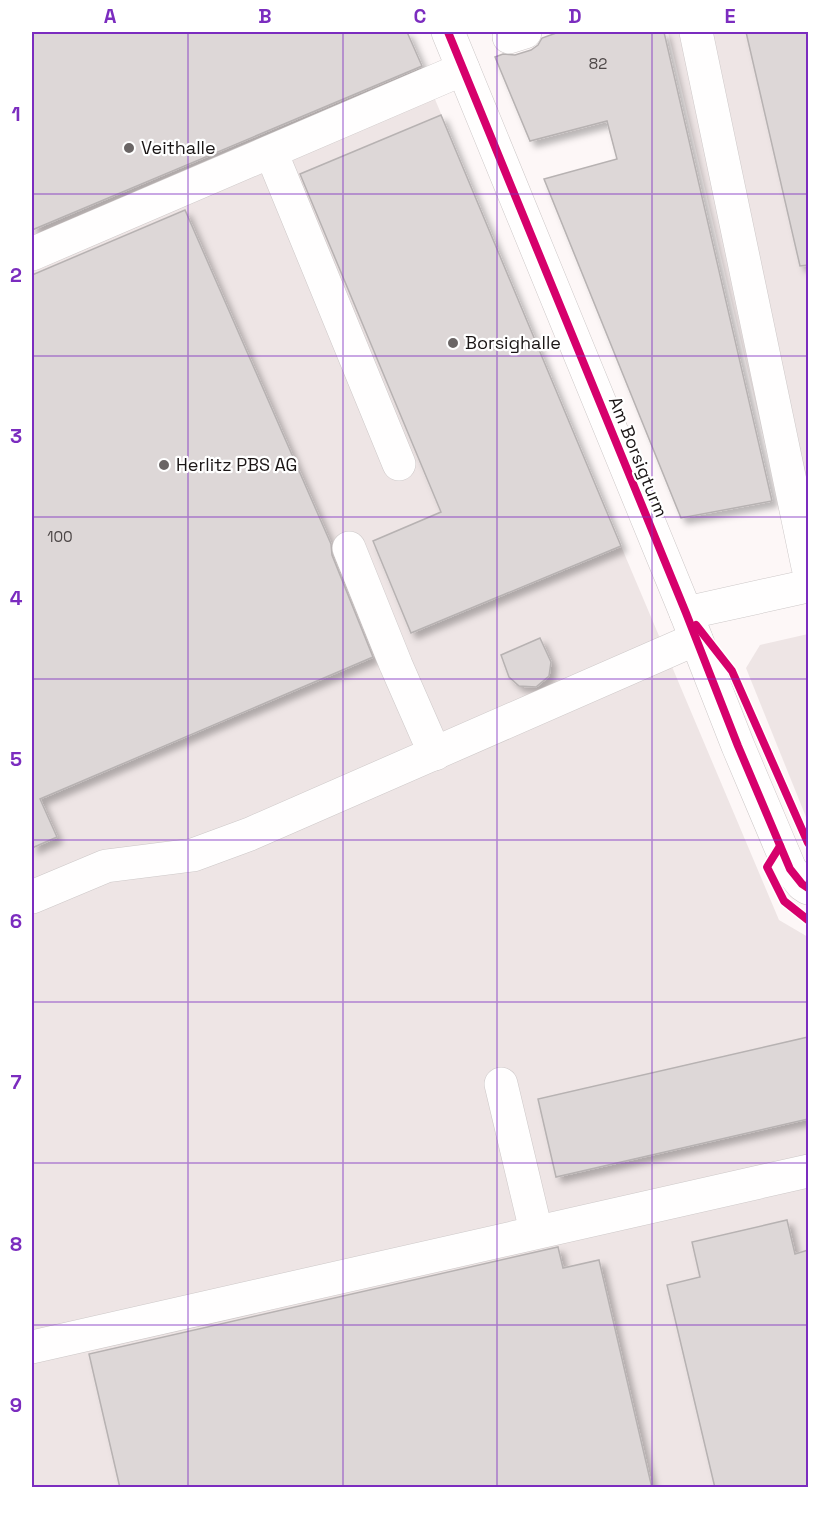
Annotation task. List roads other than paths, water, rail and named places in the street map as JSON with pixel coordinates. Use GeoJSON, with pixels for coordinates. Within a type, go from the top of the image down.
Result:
{"type":"FeatureCollection","features":[{"type":"Feature","properties":{"kind":"street","name":"Am Borsigturm"},"geometry":{"type":"LineString","coordinates":[[447,32],[738,746],[790,869],[808,888]]}},
{"type":"Feature","properties":{"kind":"street"},"geometry":{"type":"LineString","coordinates":[[696,32],[808,567]]}},
{"type":"Feature","properties":{"kind":"street"},"geometry":{"type":"LineString","coordinates":[[32,254],[463,69]]}},
{"type":"Feature","properties":{"kind":"street"},"geometry":{"type":"LineString","coordinates":[[271,152],[399,464]]}},
{"type":"Feature","properties":{"kind":"street"},"geometry":{"type":"LineString","coordinates":[[349,548],[435,754]]}},
{"type":"Feature","properties":{"kind":"street"},"geometry":{"type":"LineString","coordinates":[[32,897],[106,866],[193,855],[250,834],[435,754],[691,626],[808,586]]}},
{"type":"Feature","properties":{"kind":"street"},"geometry":{"type":"LineString","coordinates":[[501,1084],[536,1231]]}},
{"type":"Feature","properties":{"kind":"street"},"geometry":{"type":"LineString","coordinates":[[32,1347],[808,1171]]}},
{"type":"Feature","properties":{"kind":"place","name":"Veithalle"},"geometry":{"type":"Point","coordinates":[129,148]}},
{"type":"Feature","properties":{"kind":"place","name":"Borsighalle"},"geometry":{"type":"Point","coordinates":[453,343]}},
{"type":"Feature","properties":{"kind":"place","name":"Herlitz PBS AG"},"geometry":{"type":"Point","coordinates":[164,465]}}]}
